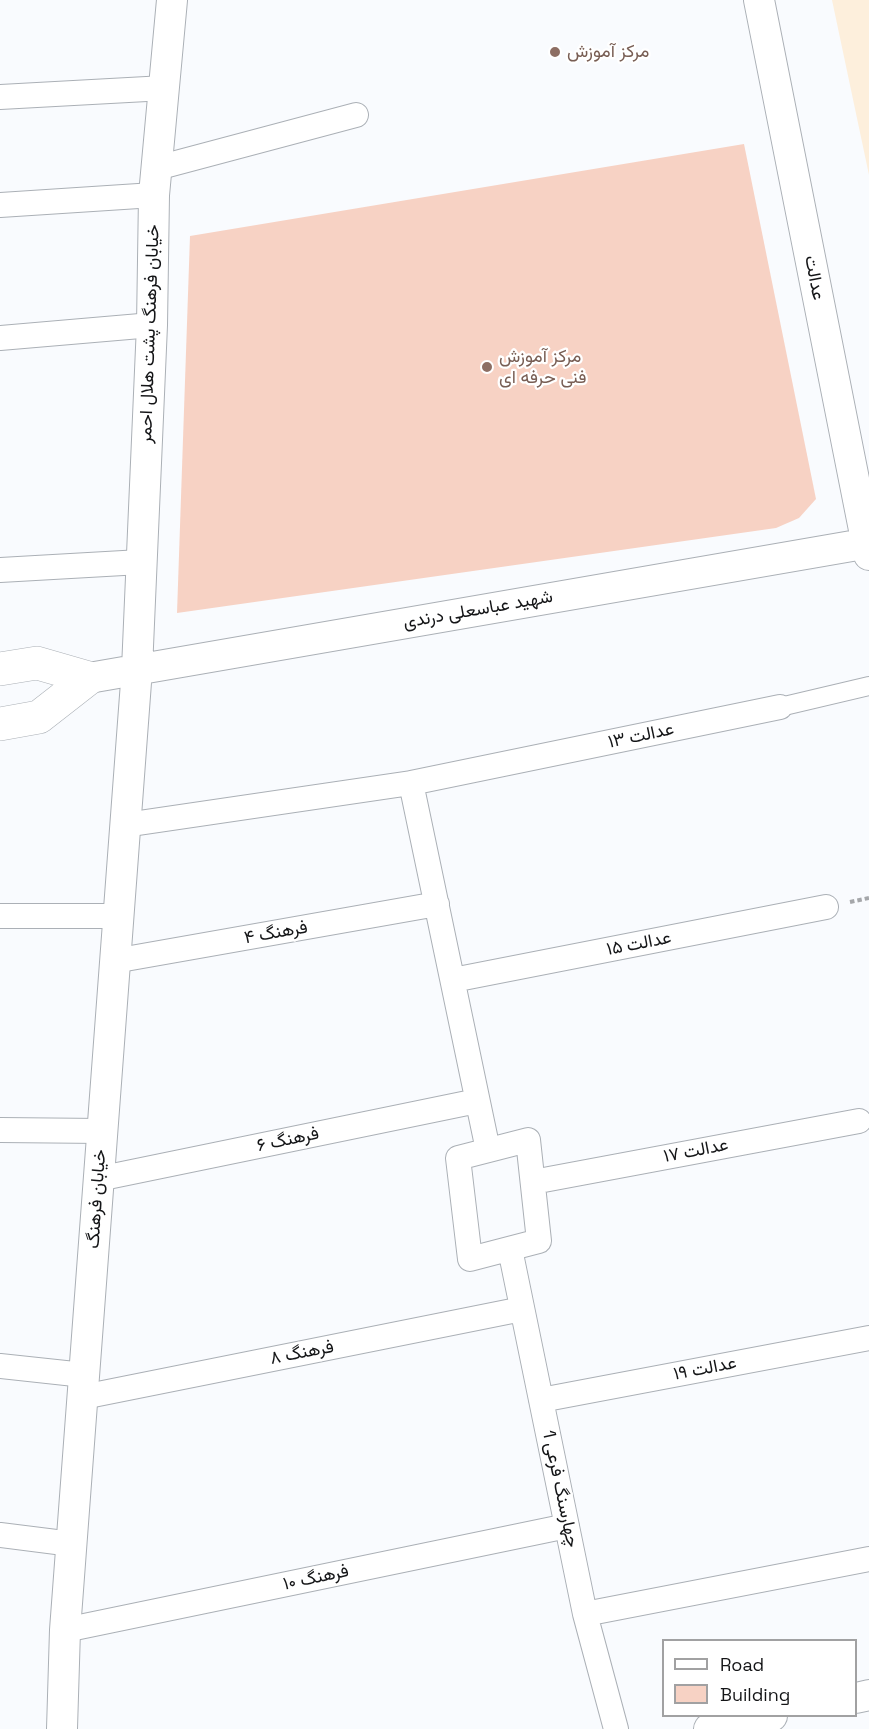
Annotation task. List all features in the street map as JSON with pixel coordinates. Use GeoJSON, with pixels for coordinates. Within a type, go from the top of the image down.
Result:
{"type":"FeatureCollection","features":[{"type":"Feature","properties":{"kind":"main road"},"geometry":{"type":"LineString","coordinates":[[0,669],[37,663],[89,678]]}},
{"type":"Feature","properties":{"kind":"main road"},"geometry":{"type":"LineString","coordinates":[[0,724],[39,717],[89,678]]}},
{"type":"Feature","properties":{"kind":"street","name":"خیابان فرهنگ پشت هلال احمر"},"geometry":{"type":"LineString","coordinates":[[137,669],[156,182],[172,0]]}},
{"type":"Feature","properties":{"kind":"street","name":"عدالت"},"geometry":{"type":"LineString","coordinates":[[759,0],[868,547]]}},
{"type":"Feature","properties":{"kind":"street"},"geometry":{"type":"LineString","coordinates":[[0,97],[165,88]]}},
{"type":"Feature","properties":{"kind":"street"},"geometry":{"type":"LineString","coordinates":[[0,205],[156,182],[356,115]]}},
{"type":"Feature","properties":{"kind":"street"},"geometry":{"type":"LineString","coordinates":[[0,338],[152,325]]}},
{"type":"Feature","properties":{"kind":"street","name":"شهید عباسعلی درندی"},"geometry":{"type":"LineString","coordinates":[[89,678],[868,547]]}},
{"type":"Feature","properties":{"kind":"street"},"geometry":{"type":"LineString","coordinates":[[0,570],[141,562]]}},
{"type":"Feature","properties":{"kind":"street","name":"خیابان فرهنگ"},"geometry":{"type":"LineString","coordinates":[[62,1729],[65,1630],[137,669]]}},
{"type":"Feature","properties":{"kind":"street","name":"عدالت ۱۳"},"geometry":{"type":"LineString","coordinates":[[125,825],[411,783],[780,707],[869,686]]}},
{"type":"Feature","properties":{"kind":"street"},"geometry":{"type":"LineString","coordinates":[[411,783],[488,1150]]}},
{"type":"Feature","properties":{"kind":"street","name":"فرهنگ ۴"},"geometry":{"type":"LineString","coordinates":[[114,962],[437,904]]}},
{"type":"Feature","properties":{"kind":"street","name":"عدالت ۱۵"},"geometry":{"type":"LineString","coordinates":[[453,980],[826,907]]}},
{"type":"Feature","properties":{"kind":"street"},"geometry":{"type":"LineString","coordinates":[[0,916],[118,916]]}},
{"type":"Feature","properties":{"kind":"street","name":"فرهنگ ۶"},"geometry":{"type":"LineString","coordinates":[[98,1179],[477,1101]]}},
{"type":"Feature","properties":{"kind":"street","name":"عدالت ۱۷"},"geometry":{"type":"LineString","coordinates":[[533,1182],[859,1121]]}},
{"type":"Feature","properties":{"kind":"street"},"geometry":{"type":"LineString","coordinates":[[0,1130],[102,1131]]}},
{"type":"Feature","properties":{"kind":"street"},"geometry":{"type":"LineString","coordinates":[[528,1140],[533,1182],[539,1241],[470,1259],[458,1158],[528,1140]]}},
{"type":"Feature","properties":{"kind":"street","name":"چهارسنگ فرعی 1"},"geometry":{"type":"LineString","coordinates":[[510,1249],[585,1614],[616,1729]]}},
{"type":"Feature","properties":{"kind":"street","name":"فرهنگ ۸"},"geometry":{"type":"LineString","coordinates":[[0,1366],[83,1386],[522,1309]]}},
{"type":"Feature","properties":{"kind":"street","name":"عدالت ۱۹"},"geometry":{"type":"LineString","coordinates":[[541,1400],[869,1338]]}},
{"type":"Feature","properties":{"kind":"street","name":"فرهنگ ۱۰"},"geometry":{"type":"LineString","coordinates":[[65,1630],[567,1526]]}},
{"type":"Feature","properties":{"kind":"street"},"geometry":{"type":"LineString","coordinates":[[0,1535],[72,1544]]}},
{"type":"Feature","properties":{"kind":"street"},"geometry":{"type":"LineString","coordinates":[[585,1614],[869,1559]]}},
{"type":"Feature","properties":{"kind":"street"},"geometry":{"type":"LineString","coordinates":[[709,1729],[767,1717]]}},
{"type":"Feature","properties":{"kind":"shaded area"},"geometry":{"type":"Polygon","coordinates":[[[832,0],[869,0],[869,175],[832,0]]]}},
{"type":"Feature","properties":{"kind":"building","name":"مرکز آموزش فنی حرفه ای"},"geometry":{"type":"Polygon","coordinates":[[[744,144],[816,499],[799,518],[776,528],[177,613],[190,236],[744,144]]]}},
{"type":"Feature","properties":{"kind":"place","name":"مرکز آموزش"},"geometry":{"type":"Point","coordinates":[555,52]}},
{"type":"Feature","properties":{"kind":"place","name":"مرکز آموزش فنی حرفه ای"},"geometry":{"type":"Point","coordinates":[487,367]}}]}
